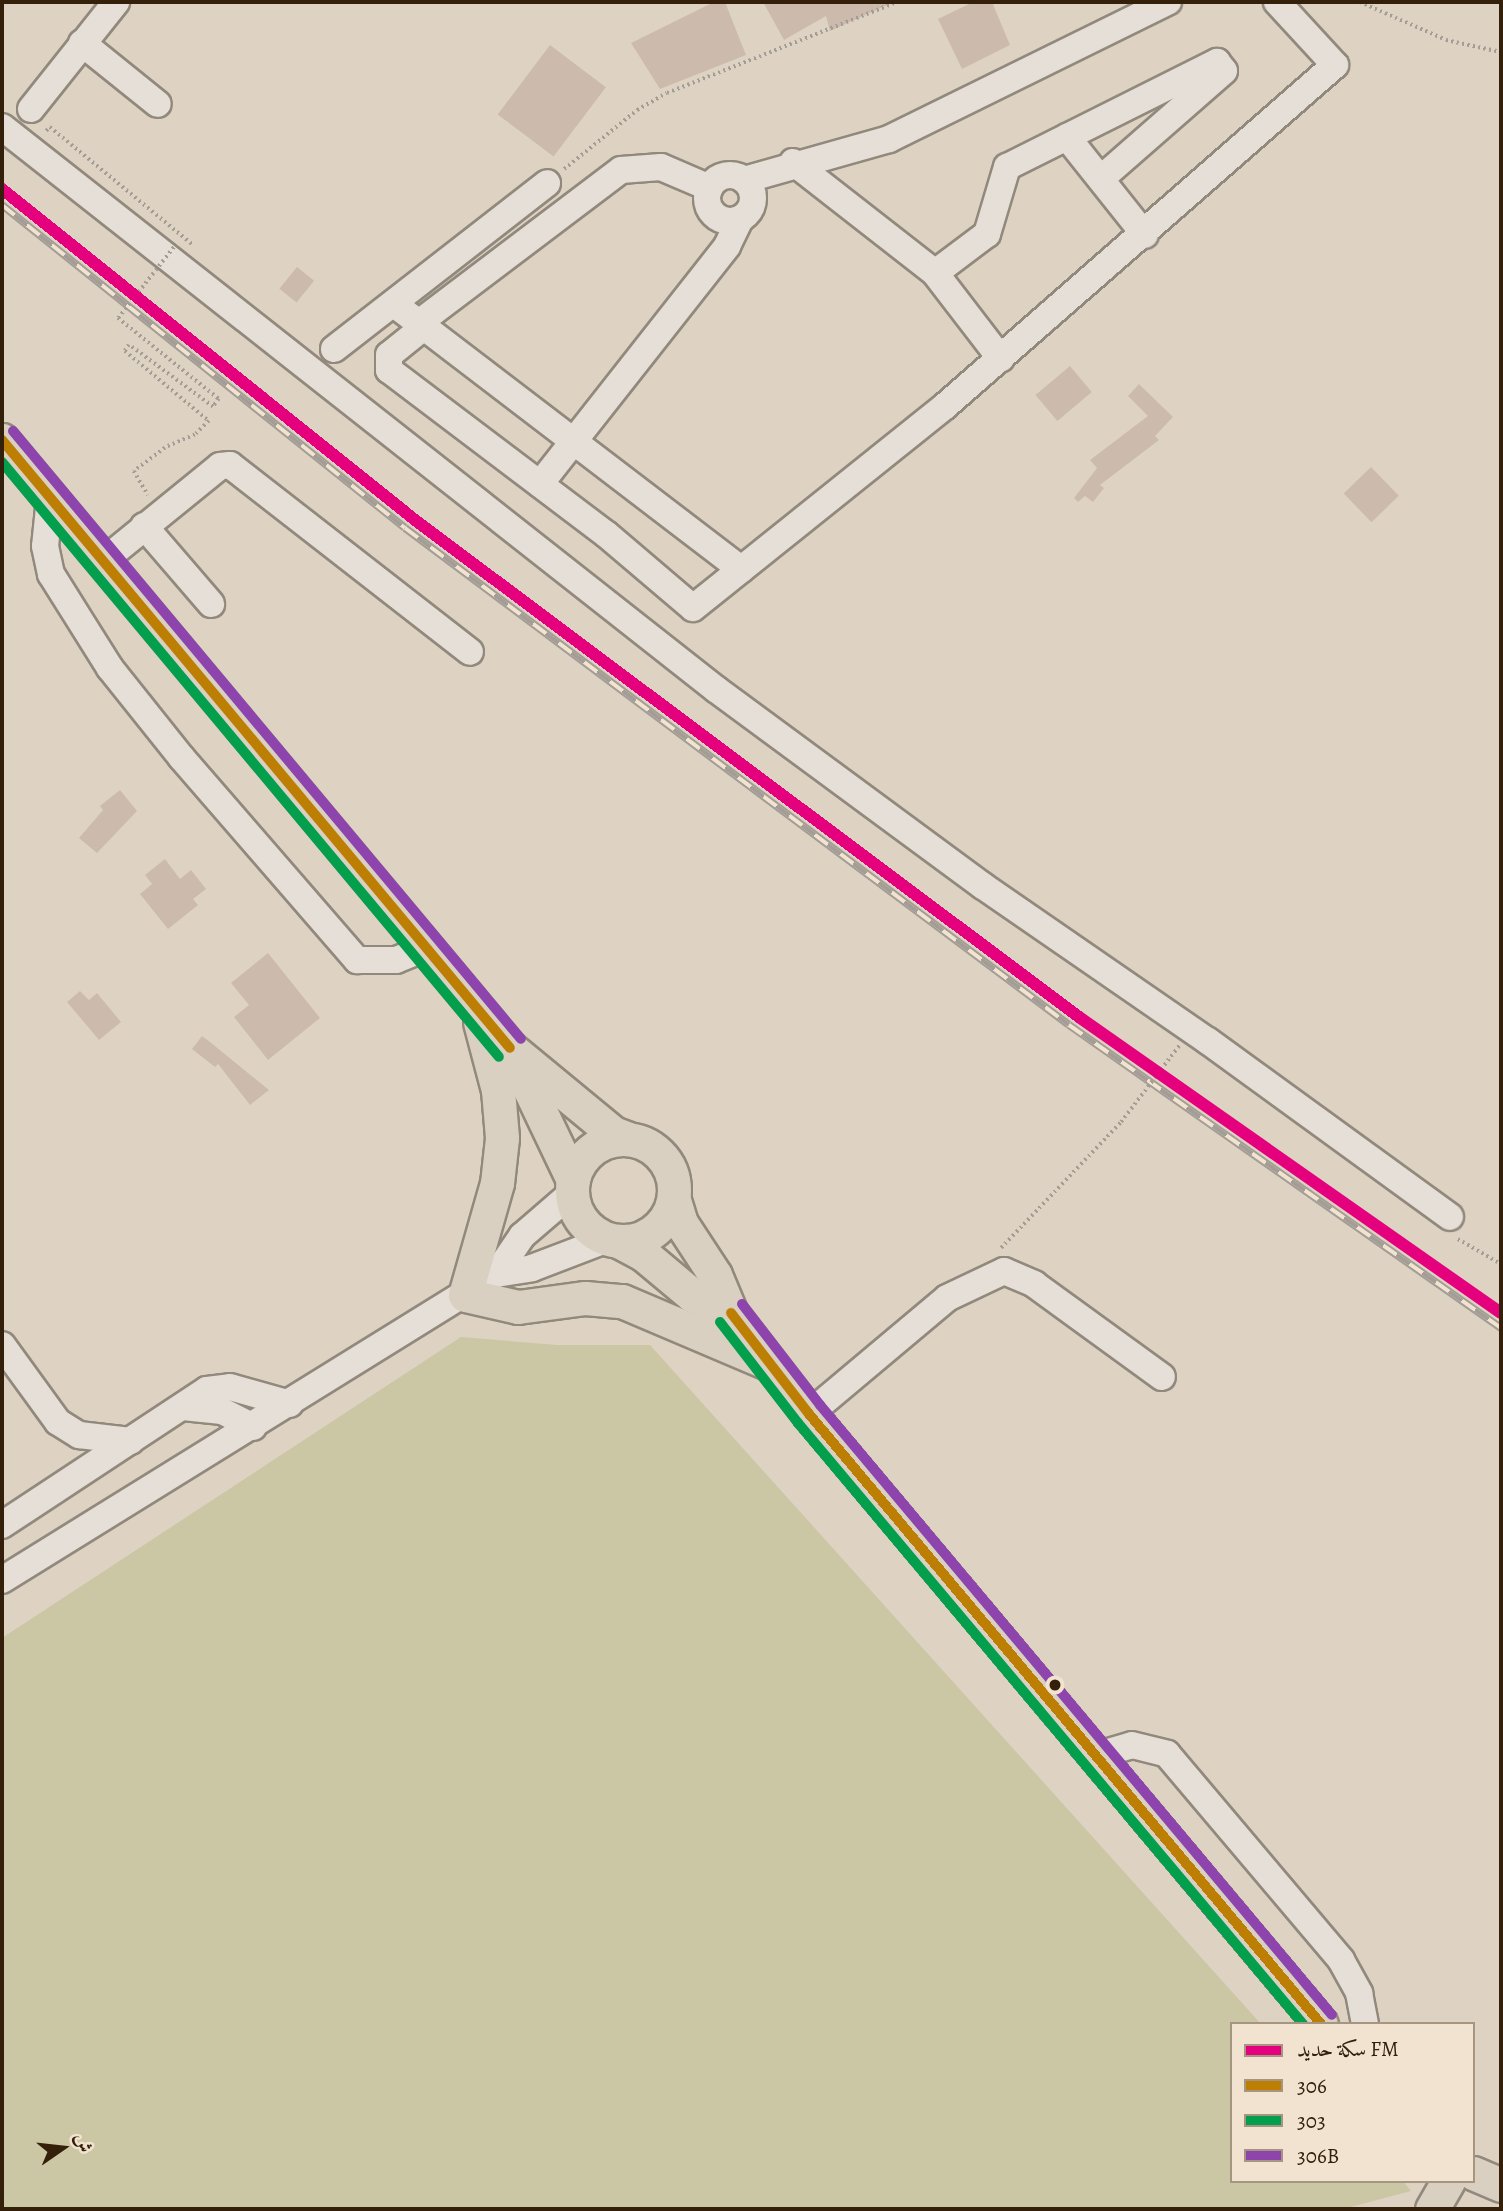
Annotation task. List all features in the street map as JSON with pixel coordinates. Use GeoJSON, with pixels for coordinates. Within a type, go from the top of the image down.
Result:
{"type":"FeatureCollection","features":[{"type":"Feature","properties":{"kind":"main road"},"geometry":{"type":"LineString","coordinates":[[4,447],[50,498],[510,1048],[613,1133],[650,1146],[667,1163],[681,1223],[715,1275],[731,1313],[809,1414],[1098,1755],[1319,2022]]}},
{"type":"Feature","properties":{"kind":"main road"},"geometry":{"type":"LineString","coordinates":[[475,1006],[493,1064],[502,1138],[497,1183],[465,1294],[518,1307],[585,1298],[622,1301],[771,1365]]}},
{"type":"Feature","properties":{"kind":"main road"},"geometry":{"type":"LineString","coordinates":[[510,1048],[572,1187],[579,1217],[614,1240],[643,1254],[692,1295],[731,1313]]}},
{"type":"Feature","properties":{"kind":"main road"},"geometry":{"type":"LineString","coordinates":[[572,1187],[591,1149],[626,1138]]}},
{"type":"Feature","properties":{"kind":"main road"},"geometry":{"type":"LineString","coordinates":[[614,1240],[655,1231],[674,1200]]}},
{"type":"Feature","properties":{"kind":"street"},"geometry":{"type":"LineString","coordinates":[[31,109],[116,2]]}},
{"type":"Feature","properties":{"kind":"street"},"geometry":{"type":"LineString","coordinates":[[740,219],[724,220],[712,211],[710,188],[721,177],[744,180],[793,163],[889,139],[1168,2]]}},
{"type":"Feature","properties":{"kind":"street"},"geometry":{"type":"LineString","coordinates":[[710,188],[661,167],[621,170],[423,324],[389,355],[389,370],[540,484],[693,608],[1001,359],[1335,65],[1277,2]]}},
{"type":"Feature","properties":{"kind":"street"},"geometry":{"type":"LineString","coordinates":[[82,43],[158,104]]}},
{"type":"Feature","properties":{"kind":"street"},"geometry":{"type":"LineString","coordinates":[[935,273],[986,234],[1007,167],[1217,62],[1224,71],[1103,177]]}},
{"type":"Feature","properties":{"kind":"street"},"geometry":{"type":"LineString","coordinates":[[2,127],[727,698],[983,887],[1209,1041],[1453,1227]]}},
{"type":"Feature","properties":{"kind":"street"},"geometry":{"type":"LineString","coordinates":[[1067,137],[1103,177],[1145,235]]}},
{"type":"Feature","properties":{"kind":"street"},"geometry":{"type":"LineString","coordinates":[[793,163],[935,273],[1001,359]]}},
{"type":"Feature","properties":{"kind":"street"},"geometry":{"type":"LineString","coordinates":[[540,484],[727,246],[753,200],[744,180]]}},
{"type":"Feature","properties":{"kind":"street"},"geometry":{"type":"LineString","coordinates":[[334,349],[547,183]]}},
{"type":"Feature","properties":{"kind":"street"},"geometry":{"type":"LineString","coordinates":[[394,304],[741,569]]}},
{"type":"Feature","properties":{"kind":"street"},"geometry":{"type":"LineString","coordinates":[[102,562],[220,466],[230,465],[470,652]]}},
{"type":"Feature","properties":{"kind":"street"},"geometry":{"type":"LineString","coordinates":[[50,498],[45,546],[51,574],[110,668],[181,757],[357,960],[396,960],[426,948]]}},
{"type":"Feature","properties":{"kind":"street"},"geometry":{"type":"LineString","coordinates":[[145,526],[211,604]]}},
{"type":"Feature","properties":{"kind":"street"},"geometry":{"type":"LineString","coordinates":[[2,1580],[496,1274],[522,1236],[572,1187]]}},
{"type":"Feature","properties":{"kind":"street"},"geometry":{"type":"LineString","coordinates":[[496,1274],[532,1268],[614,1240]]}},
{"type":"Feature","properties":{"kind":"street"},"geometry":{"type":"LineString","coordinates":[[809,1414],[947,1298],[1004,1271],[1034,1284],[1162,1377]]}},
{"type":"Feature","properties":{"kind":"street"},"geometry":{"type":"LineString","coordinates":[[2,1345],[58,1422],[79,1435],[131,1441]]}},
{"type":"Feature","properties":{"kind":"street"},"geometry":{"type":"LineString","coordinates":[[2,1525],[183,1407],[198,1394],[218,1387],[290,1404]]}},
{"type":"Feature","properties":{"kind":"street"},"geometry":{"type":"LineString","coordinates":[[183,1407],[222,1411],[253,1426]]}},
{"type":"Feature","properties":{"kind":"street"},"geometry":{"type":"LineString","coordinates":[[1098,1755],[1132,1745],[1167,1754],[1341,1960],[1359,1993],[1365,2022]]}},
{"type":"Feature","properties":{"kind":"path"},"geometry":{"type":"LineString","coordinates":[[547,183],[638,110],[667,93],[897,2]]}},
{"type":"Feature","properties":{"kind":"path"},"geometry":{"type":"LineString","coordinates":[[1360,2],[1446,40],[1501,52]]}},
{"type":"Feature","properties":{"kind":"path"},"geometry":{"type":"LineString","coordinates":[[150,499],[134,471],[164,448],[195,435],[209,421],[125,351],[129,345],[213,407],[219,398],[118,318],[176,244]]}},
{"type":"Feature","properties":{"kind":"path"},"geometry":{"type":"LineString","coordinates":[[993,1256],[1121,1122],[1179,1046]]}},
{"type":"Feature","properties":{"kind":"path"},"geometry":{"type":"LineString","coordinates":[[1453,1227],[1501,1264]]}},
{"type":"Feature","properties":{"kind":"shaded area"},"geometry":{"type":"Polygon","coordinates":[[[461,1337],[557,1345],[650,1345],[1259,2022],[1230,2022],[1230,2183],[1405,2183],[1411,2191],[1343,2209],[2,2209],[2,1638],[461,1337]]]}},
{"type":"Feature","properties":{"kind":"building"},"geometry":{"type":"Polygon","coordinates":[[[714,2],[725,2],[746,55],[660,89],[631,43],[714,2]]]}},
{"type":"Feature","properties":{"kind":"building"},"geometry":{"type":"Polygon","coordinates":[[[763,2],[894,2],[830,31],[826,16],[784,40],[763,2]]]}},
{"type":"Feature","properties":{"kind":"building"},"geometry":{"type":"Polygon","coordinates":[[[973,2],[992,2],[1010,45],[962,69],[938,19],[973,2]]]}},
{"type":"Feature","properties":{"kind":"building"},"geometry":{"type":"Polygon","coordinates":[[[550,45],[606,87],[554,157],[498,114],[550,45]]]}},
{"type":"Feature","properties":{"kind":"building"},"geometry":{"type":"Polygon","coordinates":[[[297,267],[314,281],[296,303],[279,289],[297,267]]]}},
{"type":"Feature","properties":{"kind":"building"},"geometry":{"type":"Polygon","coordinates":[[[1070,366],[1092,392],[1057,421],[1036,395],[1070,366]]]}},
{"type":"Feature","properties":{"kind":"building"},"geometry":{"type":"Polygon","coordinates":[[[1139,384],[1173,417],[1155,436],[1159,440],[1100,485],[1104,488],[1093,502],[1085,496],[1078,502],[1074,498],[1097,468],[1090,460],[1148,416],[1128,396],[1139,384]]]}},
{"type":"Feature","properties":{"kind":"building"},"geometry":{"type":"Polygon","coordinates":[[[1371,467],[1399,496],[1371,522],[1344,493],[1371,467]]]}},
{"type":"Feature","properties":{"kind":"building"},"geometry":{"type":"Polygon","coordinates":[[[120,790],[137,811],[97,853],[79,838],[103,810],[100,806],[120,790]]]}},
{"type":"Feature","properties":{"kind":"building"},"geometry":{"type":"Polygon","coordinates":[[[165,859],[180,879],[191,870],[206,889],[193,899],[198,905],[168,929],[140,894],[152,884],[145,875],[165,859]]]}},
{"type":"Feature","properties":{"kind":"building"},"geometry":{"type":"Polygon","coordinates":[[[268,953],[320,1018],[268,1060],[234,1017],[249,1005],[231,983],[268,953]]]}},
{"type":"Feature","properties":{"kind":"building"},"geometry":{"type":"Polygon","coordinates":[[[80,991],[89,1000],[97,993],[121,1022],[99,1040],[67,1002],[80,991]]]}},
{"type":"Feature","properties":{"kind":"building"},"geometry":{"type":"Polygon","coordinates":[[[202,1036],[269,1090],[250,1105],[218,1064],[215,1067],[192,1049],[202,1036]]]}},
{"type":"Feature","properties":{"kind":"railway"},"geometry":{"type":"LineString","coordinates":[[2,205],[405,528],[1069,1025],[1501,1328]]}},
{"type":"Feature","properties":{"kind":"rail line","name":"FM"},"geometry":{"type":"LineString","coordinates":[[2,189],[415,520],[1079,1017],[1501,1313]]}},
{"type":"Feature","properties":{"kind":"transit line","name":"306B"},"geometry":{"type":"LineString","coordinates":[[13,431],[521,1039]]}},
{"type":"Feature","properties":{"kind":"transit line","name":"306"},"geometry":{"type":"LineString","coordinates":[[2,440],[510,1048]]}},
{"type":"Feature","properties":{"kind":"transit line","name":"303"},"geometry":{"type":"LineString","coordinates":[[2,462],[499,1057]]}},
{"type":"Feature","properties":{"kind":"transit line","name":"306B"},"geometry":{"type":"LineString","coordinates":[[742,1304],[820,1405],[1332,2015]]}},
{"type":"Feature","properties":{"kind":"transit line","name":"306"},"geometry":{"type":"LineString","coordinates":[[731,1313],[809,1414],[1319,2022]]}},
{"type":"Feature","properties":{"kind":"transit line","name":"303"},"geometry":{"type":"LineString","coordinates":[[720,1322],[798,1423],[1301,2022]]}}]}
